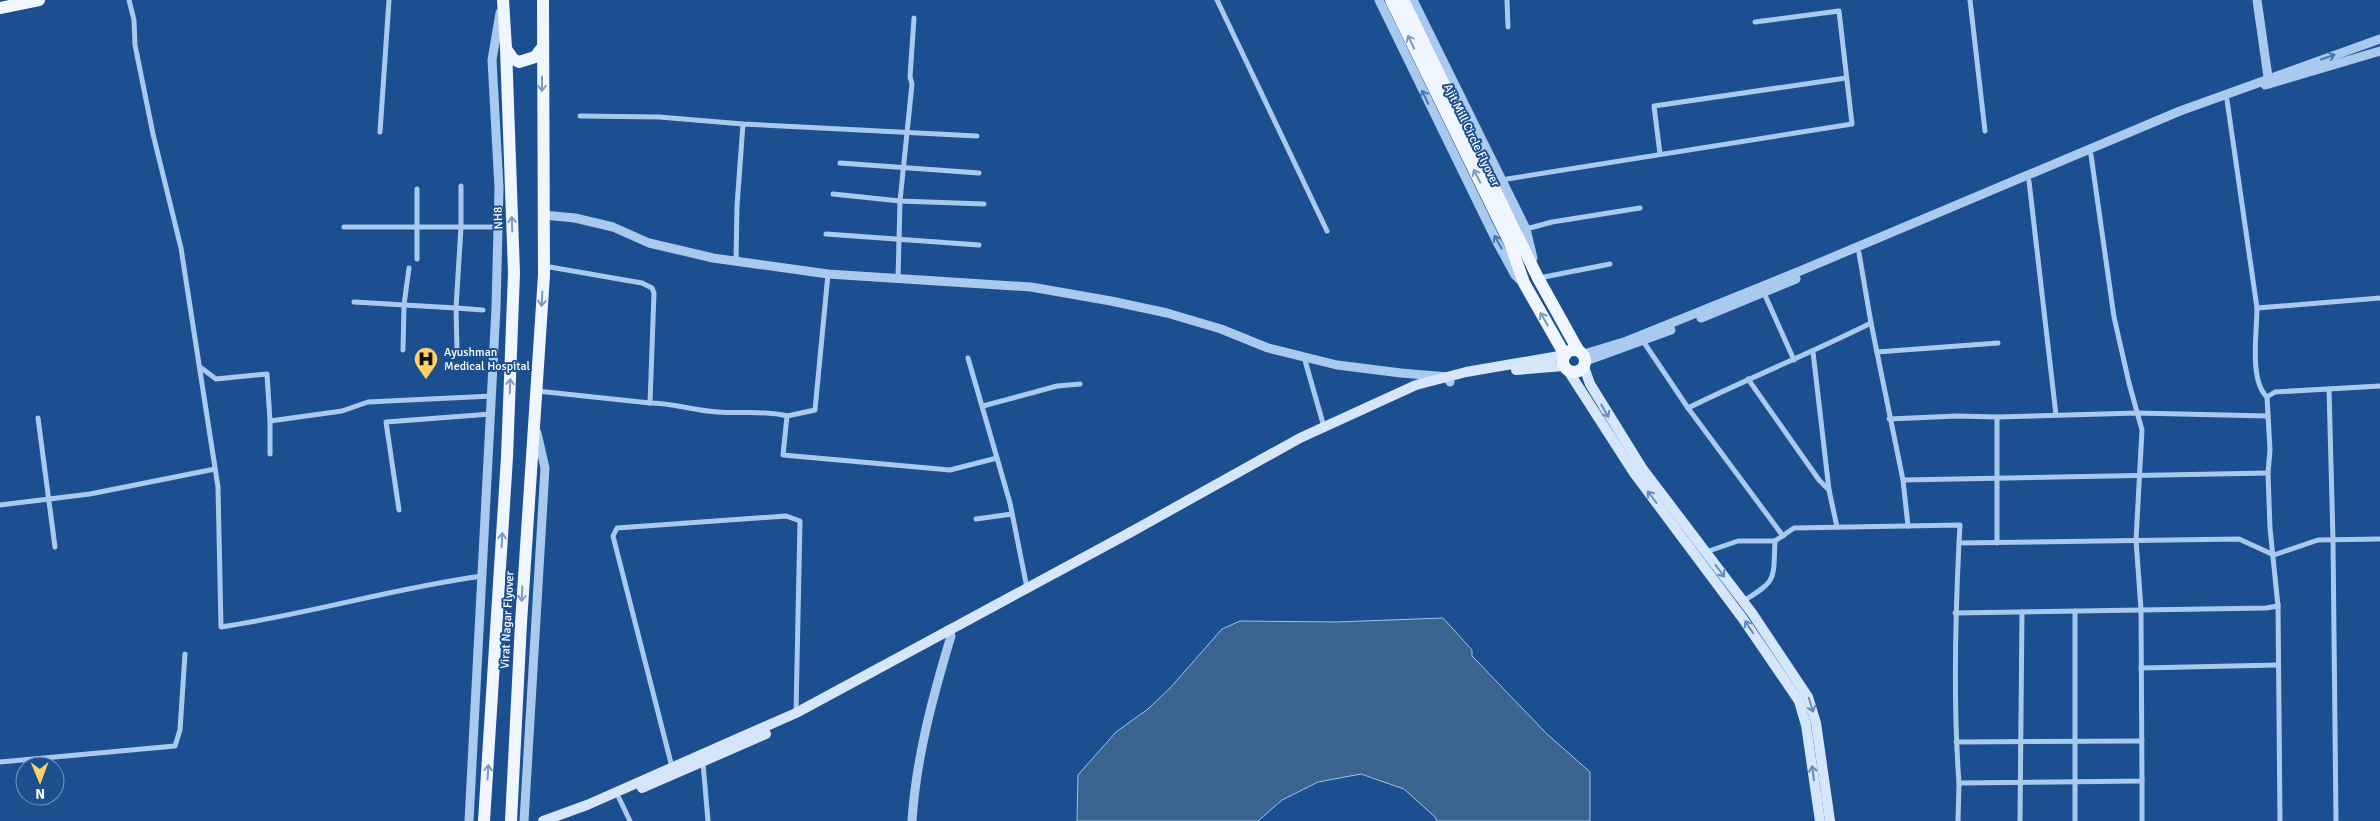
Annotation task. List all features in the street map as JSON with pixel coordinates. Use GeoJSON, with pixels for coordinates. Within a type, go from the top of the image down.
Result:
{"type":"FeatureCollection","features":[{"type":"Feature","properties":{"kind":"main road"},"geometry":{"type":"LineString","coordinates":[[0,8],[39,0]]}},
{"type":"Feature","properties":{"kind":"main road","name":"NH8"},"geometry":{"type":"LineString","coordinates":[[502,0],[506,48],[514,273],[508,435]]}},
{"type":"Feature","properties":{"kind":"main road"},"geometry":{"type":"LineString","coordinates":[[534,420],[543,266],[543,0]]}},
{"type":"Feature","properties":{"kind":"main road","name":"Ajit Mill Circle Flyover"},"geometry":{"type":"LineString","coordinates":[[1392,0],[1538,278],[1583,358]]}},
{"type":"Feature","properties":{"kind":"main road","name":"Ajit Mill Circle Flyover"},"geometry":{"type":"LineString","coordinates":[[1403,0],[1510,243],[1524,283],[1565,363]]}},
{"type":"Feature","properties":{"kind":"main road"},"geometry":{"type":"LineString","coordinates":[[506,48],[513,59],[519,62],[535,57],[542,48]]}},
{"type":"Feature","properties":{"kind":"main road"},"geometry":{"type":"LineString","coordinates":[[1565,363],[1570,350],[1583,358],[1590,384],[1637,460],[1743,602],[1808,697],[1816,723],[1830,821]]}},
{"type":"Feature","properties":{"kind":"main road"},"geometry":{"type":"LineString","coordinates":[[1565,363],[1575,372],[1583,358]]}},
{"type":"Feature","properties":{"kind":"main road"},"geometry":{"type":"LineString","coordinates":[[561,821],[703,762],[798,719],[1027,588],[1300,438],[1416,385],[1565,363]]}},
{"type":"Feature","properties":{"kind":"main road"},"geometry":{"type":"LineString","coordinates":[[1565,363],[1634,473],[1743,619],[1799,702],[1806,725],[1820,821]]}},
{"type":"Feature","properties":{"kind":"main road"},"geometry":{"type":"LineString","coordinates":[[543,821],[587,805],[796,713],[1134,538],[1303,444],[1449,379]]}},
{"type":"Feature","properties":{"kind":"main road","name":"Virat Nagar Flyover"},"geometry":{"type":"LineString","coordinates":[[511,821],[534,420]]}},
{"type":"Feature","properties":{"kind":"main road","name":"Virat Nagar Flyover"},"geometry":{"type":"LineString","coordinates":[[484,821],[508,435]]}},
{"type":"Feature","properties":{"kind":"street"},"geometry":{"type":"LineString","coordinates":[[130,0],[134,20],[135,45],[153,134],[181,248],[218,487],[221,627],[256,622],[434,583],[483,576]]}},
{"type":"Feature","properties":{"kind":"street"},"geometry":{"type":"LineString","coordinates":[[380,132],[389,0]]}},
{"type":"Feature","properties":{"kind":"street"},"geometry":{"type":"LineString","coordinates":[[469,821],[492,414],[498,227],[499,188],[492,60],[502,0]]}},
{"type":"Feature","properties":{"kind":"street"},"geometry":{"type":"LineString","coordinates":[[1217,0],[1327,231]]}},
{"type":"Feature","properties":{"kind":"street"},"geometry":{"type":"LineString","coordinates":[[1380,0],[1497,242],[1516,275],[1524,283]]}},
{"type":"Feature","properties":{"kind":"street"},"geometry":{"type":"LineString","coordinates":[[1413,0],[1526,229],[1538,278],[1610,264]]}},
{"type":"Feature","properties":{"kind":"street"},"geometry":{"type":"LineString","coordinates":[[1507,0],[1508,27]]}},
{"type":"Feature","properties":{"kind":"street"},"geometry":{"type":"LineString","coordinates":[[1970,0],[1985,131]]}},
{"type":"Feature","properties":{"kind":"street"},"geometry":{"type":"LineString","coordinates":[[2256,0],[2268,81]]}},
{"type":"Feature","properties":{"kind":"street"},"geometry":{"type":"LineString","coordinates":[[1501,180],[1852,124],[1839,11],[1755,22]]}},
{"type":"Feature","properties":{"kind":"street"},"geometry":{"type":"LineString","coordinates":[[898,279],[900,201],[912,84],[910,77],[914,18]]}},
{"type":"Feature","properties":{"kind":"street"},"geometry":{"type":"LineString","coordinates":[[1583,358],[1684,318],[2180,111],[2268,81],[2380,39]]}},
{"type":"Feature","properties":{"kind":"street"},"geometry":{"type":"LineString","coordinates":[[1583,358],[1643,341],[1764,293],[2091,155],[2227,100],[2268,81],[2380,51]]}},
{"type":"Feature","properties":{"kind":"street"},"geometry":{"type":"LineString","coordinates":[[1660,154],[1654,106],[1846,78]]}},
{"type":"Feature","properties":{"kind":"street"},"geometry":{"type":"LineString","coordinates":[[2227,100],[2257,308],[2256,375],[2261,391],[2267,397],[2270,450],[2268,473],[2270,528],[2278,604],[2280,821]]}},
{"type":"Feature","properties":{"kind":"street"},"geometry":{"type":"LineString","coordinates":[[580,116],[659,117],[743,124],[977,136]]}},
{"type":"Feature","properties":{"kind":"street"},"geometry":{"type":"LineString","coordinates":[[736,262],[737,206],[743,124]]}},
{"type":"Feature","properties":{"kind":"street"},"geometry":{"type":"LineString","coordinates":[[2091,155],[2114,317],[2142,430],[2136,540],[2141,609],[2142,821]]}},
{"type":"Feature","properties":{"kind":"street"},"geometry":{"type":"LineString","coordinates":[[840,163],[979,173]]}},
{"type":"Feature","properties":{"kind":"street"},"geometry":{"type":"LineString","coordinates":[[2029,181],[2056,416]]}},
{"type":"Feature","properties":{"kind":"street"},"geometry":{"type":"LineString","coordinates":[[457,350],[456,308],[461,227],[461,186]]}},
{"type":"Feature","properties":{"kind":"street"},"geometry":{"type":"LineString","coordinates":[[417,189],[417,259]]}},
{"type":"Feature","properties":{"kind":"street"},"geometry":{"type":"LineString","coordinates":[[833,194],[900,201],[984,204]]}},
{"type":"Feature","properties":{"kind":"street"},"geometry":{"type":"LineString","coordinates":[[1526,229],[1552,222],[1640,208]]}},
{"type":"Feature","properties":{"kind":"street"},"geometry":{"type":"LineString","coordinates":[[543,215],[575,218],[613,227],[649,243],[736,262],[828,274],[1031,287],[1111,301],[1167,313],[1221,330],[1268,348],[1337,365],[1449,379]]}},
{"type":"Feature","properties":{"kind":"street"},"geometry":{"type":"LineString","coordinates":[[344,227],[498,227]]}},
{"type":"Feature","properties":{"kind":"street"},"geometry":{"type":"LineString","coordinates":[[826,234],[979,245]]}},
{"type":"Feature","properties":{"kind":"street"},"geometry":{"type":"LineString","coordinates":[[1859,253],[1889,419],[1903,480],[1908,526]]}},
{"type":"Feature","properties":{"kind":"street"},"geometry":{"type":"LineString","coordinates":[[543,266],[642,283],[652,288],[654,292],[650,403]]}},
{"type":"Feature","properties":{"kind":"street"},"geometry":{"type":"LineString","coordinates":[[403,350],[404,305],[409,268]]}},
{"type":"Feature","properties":{"kind":"street"},"geometry":{"type":"LineString","coordinates":[[537,391],[650,403],[668,403],[718,412],[770,412],[787,416],[815,410],[828,274]]}},
{"type":"Feature","properties":{"kind":"street"},"geometry":{"type":"LineString","coordinates":[[1764,293],[1794,360]]}},
{"type":"Feature","properties":{"kind":"street"},"geometry":{"type":"LineString","coordinates":[[2257,308],[2380,298]]}},
{"type":"Feature","properties":{"kind":"street"},"geometry":{"type":"LineString","coordinates":[[354,302],[483,310]]}},
{"type":"Feature","properties":{"kind":"street"},"geometry":{"type":"LineString","coordinates":[[1688,408],[1748,379],[1813,352],[1871,323]]}},
{"type":"Feature","properties":{"kind":"street"},"geometry":{"type":"LineString","coordinates":[[1643,341],[1688,408],[1782,536]]}},
{"type":"Feature","properties":{"kind":"street"},"geometry":{"type":"LineString","coordinates":[[1877,352],[1998,343]]}},
{"type":"Feature","properties":{"kind":"street"},"geometry":{"type":"LineString","coordinates":[[1813,352],[1830,490],[1838,527]]}},
{"type":"Feature","properties":{"kind":"street"},"geometry":{"type":"LineString","coordinates":[[1304,357],[1324,427]]}},
{"type":"Feature","properties":{"kind":"street"},"geometry":{"type":"LineString","coordinates":[[968,358],[998,458],[1027,588]]}},
{"type":"Feature","properties":{"kind":"street"},"geometry":{"type":"LineString","coordinates":[[200,367],[216,378],[267,374],[270,454]]}},
{"type":"Feature","properties":{"kind":"street"},"geometry":{"type":"LineString","coordinates":[[1748,379],[1819,480],[1830,490]]}},
{"type":"Feature","properties":{"kind":"street"},"geometry":{"type":"LineString","coordinates":[[982,406],[1057,386],[1080,384]]}},
{"type":"Feature","properties":{"kind":"street"},"geometry":{"type":"LineString","coordinates":[[2267,397],[2275,392],[2380,386]]}},
{"type":"Feature","properties":{"kind":"street"},"geometry":{"type":"LineString","coordinates":[[2329,389],[2333,540],[2336,821]]}},
{"type":"Feature","properties":{"kind":"street"},"geometry":{"type":"LineString","coordinates":[[270,421],[342,411],[368,402],[492,396]]}},
{"type":"Feature","properties":{"kind":"street"},"geometry":{"type":"LineString","coordinates":[[1889,419],[2137,413],[2268,416]]}},
{"type":"Feature","properties":{"kind":"street"},"geometry":{"type":"LineString","coordinates":[[399,510],[386,422],[492,414]]}},
{"type":"Feature","properties":{"kind":"street"},"geometry":{"type":"LineString","coordinates":[[787,416],[782,455],[950,470],[998,458]]}},
{"type":"Feature","properties":{"kind":"street"},"geometry":{"type":"LineString","coordinates":[[1997,417],[1997,543]]}},
{"type":"Feature","properties":{"kind":"street"},"geometry":{"type":"LineString","coordinates":[[38,418],[55,547]]}},
{"type":"Feature","properties":{"kind":"street"},"geometry":{"type":"LineString","coordinates":[[524,821],[545,468],[534,420]]}},
{"type":"Feature","properties":{"kind":"street"},"geometry":{"type":"LineString","coordinates":[[490,434],[508,435]]}},
{"type":"Feature","properties":{"kind":"street"},"geometry":{"type":"LineString","coordinates":[[0,505],[90,494],[215,468]]}},
{"type":"Feature","properties":{"kind":"street"},"geometry":{"type":"LineString","coordinates":[[1903,480],[2268,473]]}},
{"type":"Feature","properties":{"kind":"street"},"geometry":{"type":"LineString","coordinates":[[976,519],[1012,514]]}},
{"type":"Feature","properties":{"kind":"street"},"geometry":{"type":"LineString","coordinates":[[672,768],[614,536],[614,531],[617,528],[786,516],[800,521],[796,713]]}},
{"type":"Feature","properties":{"kind":"street"},"geometry":{"type":"LineString","coordinates":[[1706,552],[1738,541],[1775,541],[1794,528],[1960,525],[1955,613],[1956,742],[1959,783],[1958,821]]}},
{"type":"Feature","properties":{"kind":"street"},"geometry":{"type":"LineString","coordinates":[[1959,543],[2239,539],[2274,555],[2318,540],[2380,539]]}},
{"type":"Feature","properties":{"kind":"street"},"geometry":{"type":"LineString","coordinates":[[1743,602],[1767,587],[1774,575],[1775,541]]}},
{"type":"Feature","properties":{"kind":"street"},"geometry":{"type":"LineString","coordinates":[[1955,613],[2270,607],[2278,604]]}},
{"type":"Feature","properties":{"kind":"street"},"geometry":{"type":"LineString","coordinates":[[2075,611],[2075,821]]}},
{"type":"Feature","properties":{"kind":"street"},"geometry":{"type":"LineString","coordinates":[[2020,821],[2022,612]]}},
{"type":"Feature","properties":{"kind":"street"},"geometry":{"type":"LineString","coordinates":[[912,821],[914,785],[949,633]]}},
{"type":"Feature","properties":{"kind":"street"},"geometry":{"type":"LineString","coordinates":[[0,762],[174,746],[177,744],[180,730],[186,654]]}},
{"type":"Feature","properties":{"kind":"street"},"geometry":{"type":"LineString","coordinates":[[2141,668],[2278,666]]}},
{"type":"Feature","properties":{"kind":"street"},"geometry":{"type":"LineString","coordinates":[[1956,742],[2142,741]]}},
{"type":"Feature","properties":{"kind":"street"},"geometry":{"type":"LineString","coordinates":[[703,762],[708,821]]}},
{"type":"Feature","properties":{"kind":"street"},"geometry":{"type":"LineString","coordinates":[[1959,783],[2142,781]]}},
{"type":"Feature","properties":{"kind":"street"},"geometry":{"type":"LineString","coordinates":[[619,798],[630,821]]}},
{"type":"Feature","properties":{"kind":"water"},"geometry":{"type":"Polygon","coordinates":[[[1443,618],[1472,650],[1472,656],[1547,734],[1590,772],[1590,821],[1437,821],[1404,789],[1361,774],[1318,782],[1282,800],[1258,821],[1077,821],[1078,775],[1116,732],[1148,709],[1171,687],[1222,629],[1240,621],[1336,622],[1443,618]]]}},
{"type":"Feature","properties":{"kind":"place","name":"Ayushman Medical Hospital"},"geometry":{"type":"Point","coordinates":[426,380]}}]}
